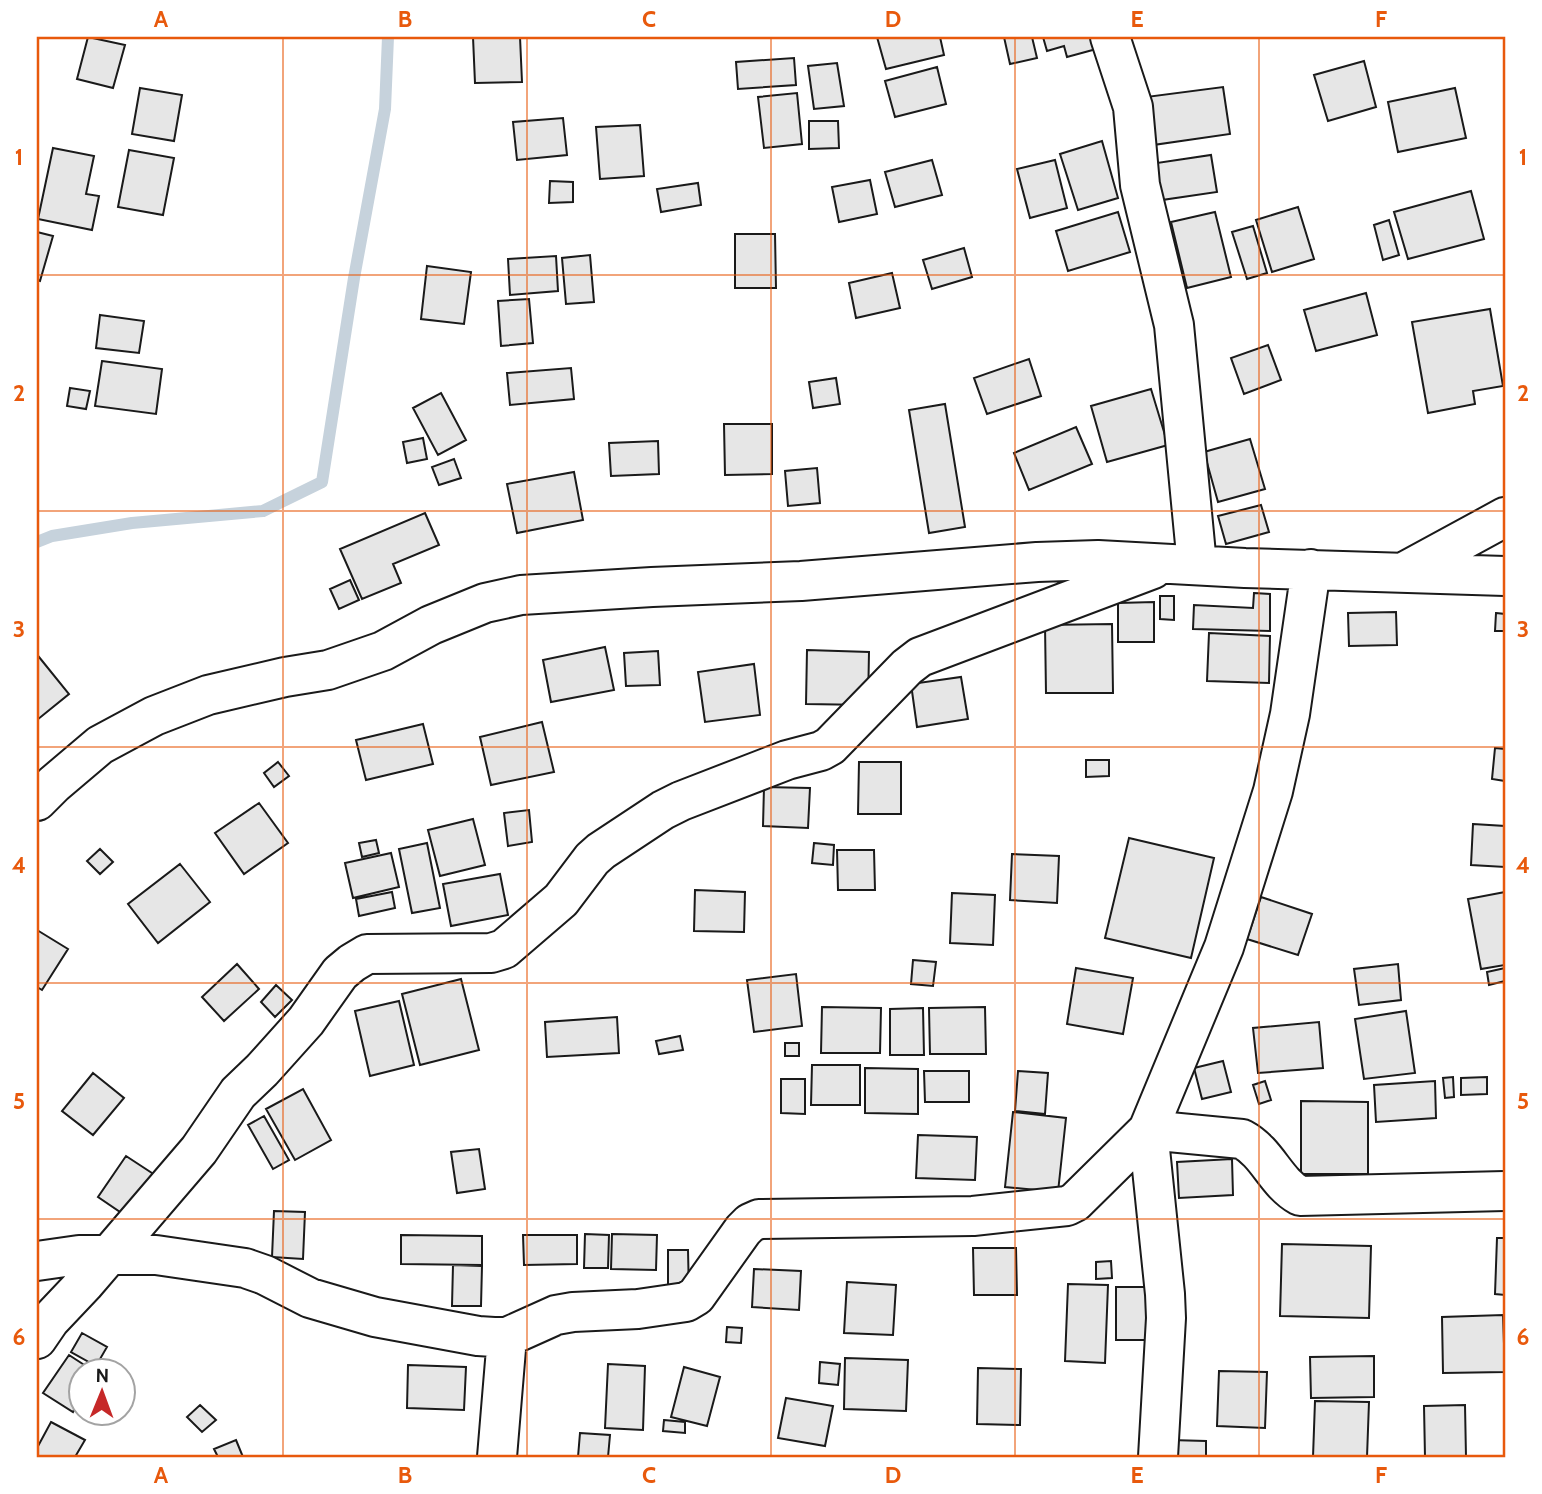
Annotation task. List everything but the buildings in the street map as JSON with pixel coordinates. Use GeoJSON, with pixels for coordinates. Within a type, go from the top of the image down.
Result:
{"type":"FeatureCollection","features":[{"type":"Feature","properties":{"kind":"street"},"geometry":{"type":"LineString","coordinates":[[1110,37],[1133,107],[1140,185],[1174,325],[1182,564]]}},
{"type":"Feature","properties":{"kind":"street"},"geometry":{"type":"LineString","coordinates":[[1402,573],[1505,517]]}},
{"type":"Feature","properties":{"kind":"street"},"geometry":{"type":"LineString","coordinates":[[37,801],[54,783],[100,745],[154,716],[208,695],[339,666],[383,651],[431,625],[485,603],[521,596],[801,581],[1037,562],[1098,560],[1505,576]]}},
{"type":"Feature","properties":{"kind":"street"},"geometry":{"type":"LineString","coordinates":[[37,1339],[50,1320],[199,1150],[238,1093],[306,1021],[340,973],[352,963],[368,954],[491,953],[504,948],[561,901],[601,851],[681,801],[830,746],[920,657],[1182,564]]}},
{"type":"Feature","properties":{"kind":"street"},"geometry":{"type":"LineString","coordinates":[[37,1261],[79,1255],[156,1255],[245,1268],[310,1298],[375,1317],[478,1336],[508,1337],[556,1315],[624,1310],[686,1301],[696,1296],[743,1230],[759,1219],[973,1216],[1067,1206],[1083,1195],[1148,1130],[1224,947],[1273,791],[1290,714],[1311,569]]}},
{"type":"Feature","properties":{"kind":"street"},"geometry":{"type":"LineString","coordinates":[[1148,1130],[1242,1139],[1255,1146],[1288,1189],[1300,1196],[1505,1191]]}},
{"type":"Feature","properties":{"kind":"street"},"geometry":{"type":"LineString","coordinates":[[1148,1130],[1167,1318],[1158,1457]]}},
{"type":"Feature","properties":{"kind":"street"},"geometry":{"type":"LineString","coordinates":[[497,1457],[508,1337]]}},
{"type":"Feature","properties":{"kind":"waterway"},"geometry":{"type":"LineString","coordinates":[[37,542],[52,536],[132,523],[263,511],[322,482],[354,278],[385,109],[388,37]]}}]}
